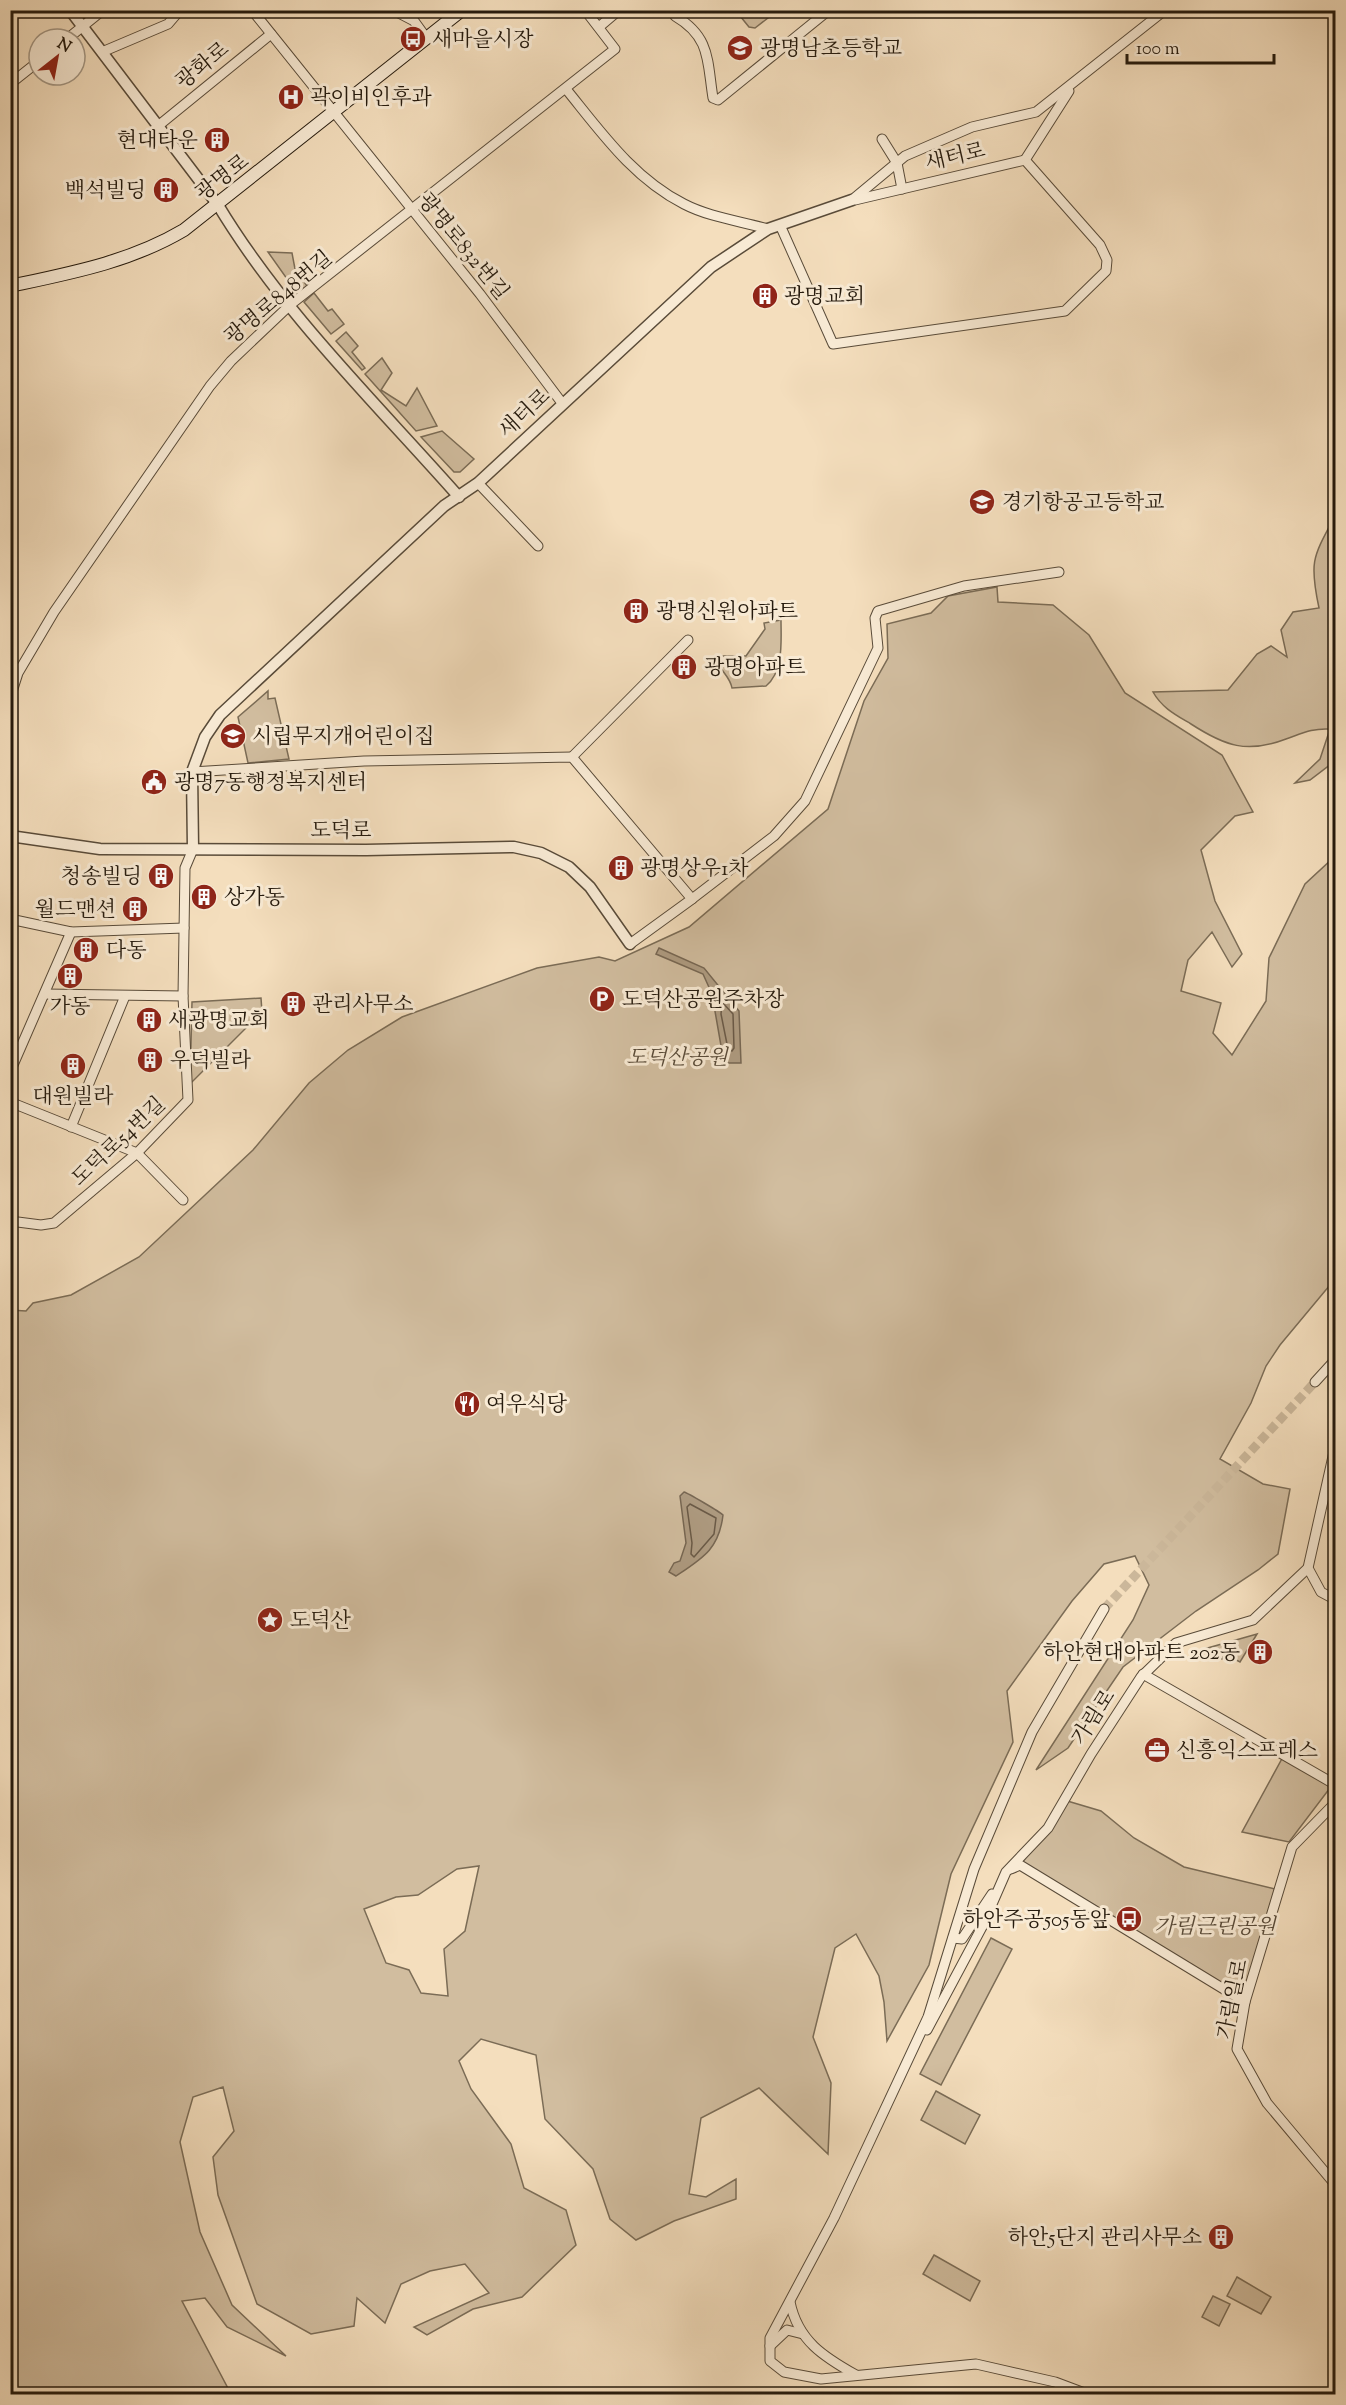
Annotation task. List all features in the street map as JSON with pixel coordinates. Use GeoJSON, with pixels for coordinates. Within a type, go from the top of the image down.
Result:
{"type":"FeatureCollection","features":[{"type":"Feature","properties":{"kind":"main road","name":"광명로"},"geometry":{"type":"LineString","coordinates":[[10,286],[120,261],[141,253],[184,230],[462,10]]}},
{"type":"Feature","properties":{"kind":"street"},"geometry":{"type":"LineString","coordinates":[[70,10],[218,205],[236,234],[290,305],[459,497]]}},
{"type":"Feature","properties":{"kind":"street"},"geometry":{"type":"LineString","coordinates":[[82,26],[103,10]]}},
{"type":"Feature","properties":{"kind":"street"},"geometry":{"type":"LineString","coordinates":[[102,52],[168,24],[180,10]]}},
{"type":"Feature","properties":{"kind":"street","name":"광명로832번길"},"geometry":{"type":"LineString","coordinates":[[252,10],[335,112],[562,403]]}},
{"type":"Feature","properties":{"kind":"street"},"geometry":{"type":"LineString","coordinates":[[393,10],[414,21],[427,39]]}},
{"type":"Feature","properties":{"kind":"street","name":"광명로848번길"},"geometry":{"type":"LineString","coordinates":[[10,698],[18,673],[54,612],[210,386],[231,361],[290,305],[413,211],[615,50],[585,10]]}},
{"type":"Feature","properties":{"kind":"street"},"geometry":{"type":"LineString","coordinates":[[598,27],[619,10]]}},
{"type":"Feature","properties":{"kind":"street"},"geometry":{"type":"LineString","coordinates":[[674,10],[675,16],[693,27],[706,49],[713,98],[718,100],[829,10]]}},
{"type":"Feature","properties":{"kind":"street"},"geometry":{"type":"LineString","coordinates":[[852,200],[905,156],[972,127],[1036,112],[1073,86],[1165,10]]}},
{"type":"Feature","properties":{"kind":"street","name":"광화로"},"geometry":{"type":"LineString","coordinates":[[158,126],[271,34]]}},
{"type":"Feature","properties":{"kind":"street"},"geometry":{"type":"LineString","coordinates":[[10,84],[27,71]]}},
{"type":"Feature","properties":{"kind":"street"},"geometry":{"type":"LineString","coordinates":[[780,225],[833,344],[1065,311],[1098,282],[1106,272],[1107,260],[1100,245],[1025,160],[1073,86]]}},
{"type":"Feature","properties":{"kind":"street"},"geometry":{"type":"LineString","coordinates":[[566,89],[616,151],[652,183],[684,204],[768,228]]}},
{"type":"Feature","properties":{"kind":"street"},"geometry":{"type":"LineString","coordinates":[[882,139],[897,163],[902,189]]}},
{"type":"Feature","properties":{"kind":"street","name":"새터로"},"geometry":{"type":"LineString","coordinates":[[193,849],[192,772],[205,737],[234,699],[444,506],[478,483],[711,267],[768,228],[852,200],[1025,160]]}},
{"type":"Feature","properties":{"kind":"street"},"geometry":{"type":"LineString","coordinates":[[877,180],[874,188],[879,194]]}},
{"type":"Feature","properties":{"kind":"street"},"geometry":{"type":"LineString","coordinates":[[478,483],[538,546]]}},
{"type":"Feature","properties":{"kind":"street"},"geometry":{"type":"LineString","coordinates":[[630,944],[774,836],[805,801],[878,648],[875,618],[878,612],[964,586],[1059,573]]}},
{"type":"Feature","properties":{"kind":"street"},"geometry":{"type":"LineString","coordinates":[[192,772],[364,761],[572,757],[688,640]]}},
{"type":"Feature","properties":{"kind":"street"},"geometry":{"type":"LineString","coordinates":[[572,757],[692,898]]}},
{"type":"Feature","properties":{"kind":"street","name":"도덕로"},"geometry":{"type":"LineString","coordinates":[[10,836],[100,849],[366,850],[514,847],[541,853],[569,867],[590,887],[630,944]]}},
{"type":"Feature","properties":{"kind":"street","name":"도덕로54번길"},"geometry":{"type":"LineString","coordinates":[[10,1221],[41,1225],[54,1223],[137,1153],[188,1100],[183,996],[185,868],[193,849]]}},
{"type":"Feature","properties":{"kind":"street"},"geometry":{"type":"LineString","coordinates":[[10,919],[70,932],[184,928]]}},
{"type":"Feature","properties":{"kind":"street"},"geometry":{"type":"LineString","coordinates":[[10,1072],[70,932]]}},
{"type":"Feature","properties":{"kind":"street"},"geometry":{"type":"LineString","coordinates":[[45,994],[183,996]]}},
{"type":"Feature","properties":{"kind":"street"},"geometry":{"type":"LineString","coordinates":[[71,1127],[125,996]]}},
{"type":"Feature","properties":{"kind":"street"},"geometry":{"type":"LineString","coordinates":[[10,1102],[137,1153],[183,1200]]}},
{"type":"Feature","properties":{"kind":"street"},"geometry":{"type":"LineString","coordinates":[[1316,1382],[1335,1359]]}},
{"type":"Feature","properties":{"kind":"street"},"geometry":{"type":"LineString","coordinates":[[1335,1443],[1308,1568],[1321,1592],[1335,1600]]}},
{"type":"Feature","properties":{"kind":"street","name":"가림로"},"geometry":{"type":"LineString","coordinates":[[1006,1872],[1048,1828],[1091,1754],[1143,1674],[1176,1643],[1253,1620],[1308,1568]]}},
{"type":"Feature","properties":{"kind":"street"},"geometry":{"type":"LineString","coordinates":[[1087,2394],[1055,2382],[976,2364],[821,2379],[784,2372],[770,2361],[770,2338],[834,2218],[928,2017],[975,1869],[1032,1732],[1104,1609]]}},
{"type":"Feature","properties":{"kind":"street"},"geometry":{"type":"LineString","coordinates":[[1143,1674],[1335,1787],[1331,1804]]}},
{"type":"Feature","properties":{"kind":"street","name":"가림일로"},"geometry":{"type":"LineString","coordinates":[[1331,1804],[1292,1847],[1245,2002],[1237,2049],[1267,2103],[1334,2183],[1335,2195]]}},
{"type":"Feature","properties":{"kind":"street"},"geometry":{"type":"LineString","coordinates":[[953,1938],[962,1939],[1006,1872],[1020,1865],[1245,2002]]}},
{"type":"Feature","properties":{"kind":"street"},"geometry":{"type":"LineString","coordinates":[[908,2060],[943,2003],[1006,1872]]}},
{"type":"Feature","properties":{"kind":"street"},"geometry":{"type":"LineString","coordinates":[[790,2302],[794,2322],[803,2334],[825,2358],[856,2375]]}},
{"type":"Feature","properties":{"kind":"street"},"geometry":{"type":"LineString","coordinates":[[770,2346],[787,2330],[803,2334]]}},
{"type":"Feature","properties":{"kind":"green space"},"geometry":{"type":"Polygon","coordinates":[[[736,11],[777,11],[755,28],[749,27],[736,11]]]}},
{"type":"Feature","properties":{"kind":"green space"},"geometry":{"type":"Polygon","coordinates":[[[268,252],[292,253],[295,269],[307,286],[297,293],[268,252]]]}},
{"type":"Feature","properties":{"kind":"green space"},"geometry":{"type":"Polygon","coordinates":[[[314,293],[328,311],[332,309],[344,324],[331,334],[304,302],[314,293]]]}},
{"type":"Feature","properties":{"kind":"green space"},"geometry":{"type":"Polygon","coordinates":[[[346,332],[358,346],[352,352],[365,368],[362,370],[336,341],[346,332]]]}},
{"type":"Feature","properties":{"kind":"green space"},"geometry":{"type":"Polygon","coordinates":[[[382,358],[392,373],[381,390],[406,406],[417,388],[437,426],[416,431],[365,374],[382,358]]]}},
{"type":"Feature","properties":{"kind":"green space"},"geometry":{"type":"Polygon","coordinates":[[[442,431],[474,459],[460,472],[454,472],[421,437],[442,431]]]}},
{"type":"Feature","properties":{"kind":"green space"},"geometry":{"type":"Polygon","coordinates":[[[1335,516],[1335,761],[1310,780],[1295,783],[1320,759],[1330,729],[1313,730],[1272,744],[1248,747],[1237,745],[1203,732],[1165,707],[1153,692],[1228,690],[1257,654],[1271,646],[1287,657],[1281,630],[1293,612],[1319,608],[1314,580],[1315,560],[1335,516]]]}},
{"type":"Feature","properties":{"kind":"green space","name":"도덕산공원"},"geometry":{"type":"Polygon","coordinates":[[[997,587],[998,602],[1053,605],[1089,635],[1125,693],[1222,755],[1253,812],[1235,816],[1201,850],[1215,901],[1242,954],[1232,967],[1212,932],[1188,960],[1181,991],[1221,1003],[1213,1033],[1232,1055],[1266,1001],[1269,958],[1305,884],[1333,858],[1335,851],[1335,1279],[1280,1345],[1266,1366],[1251,1403],[1220,1459],[1263,1484],[1290,1489],[1278,1554],[1196,1611],[1123,1667],[1068,1748],[1036,1770],[1133,1620],[1149,1585],[1135,1556],[1104,1564],[1072,1601],[1007,1691],[1013,1742],[951,1874],[929,1965],[887,2041],[879,1976],[856,1934],[835,1948],[813,2037],[831,2083],[828,2154],[759,2088],[701,2118],[689,2194],[706,2197],[736,2179],[736,2199],[674,2221],[636,2240],[610,2219],[593,2169],[545,2119],[536,2055],[481,2039],[459,2061],[471,2089],[511,2144],[524,2188],[566,2210],[576,2245],[522,2297],[473,2309],[427,2335],[414,2327],[489,2293],[465,2264],[430,2271],[401,2284],[385,2323],[357,2298],[354,2326],[311,2334],[257,2304],[218,2195],[213,2157],[234,2131],[223,2087],[193,2097],[180,2142],[200,2232],[232,2305],[286,2356],[227,2327],[205,2298],[182,2301],[231,2394],[11,2394],[10,1310],[26,1311],[33,1303],[71,1295],[139,1257],[253,1150],[309,1083],[348,1050],[402,1017],[537,968],[599,957],[615,961],[689,927],[828,809],[864,701],[888,658],[887,624],[931,613],[948,596],[997,587]],[[479,1866],[457,1869],[418,1895],[396,1897],[364,1909],[386,1963],[409,1970],[421,1993],[448,1996],[444,1949],[465,1931],[479,1866]]]}},
{"type":"Feature","properties":{"kind":"green space"},"geometry":{"type":"Polygon","coordinates":[[[781,620],[779,664],[772,680],[766,686],[732,688],[716,656],[746,656],[765,629],[764,623],[781,620]]]}},
{"type":"Feature","properties":{"kind":"green space"},"geometry":{"type":"Polygon","coordinates":[[[268,691],[268,699],[275,698],[289,759],[248,763],[238,717],[268,691]]]}},
{"type":"Feature","properties":{"kind":"green space"},"geometry":{"type":"Polygon","coordinates":[[[261,998],[262,1012],[190,1084],[192,1002],[261,998]]]}},
{"type":"Feature","properties":{"kind":"green space"},"geometry":{"type":"Polygon","coordinates":[[[1257,1634],[1240,1662],[1225,1654],[1222,1659],[1204,1649],[1257,1634]]]}},
{"type":"Feature","properties":{"kind":"green space"},"geometry":{"type":"Polygon","coordinates":[[[1284,1755],[1333,1784],[1289,1842],[1242,1832],[1284,1755]]]}},
{"type":"Feature","properties":{"kind":"green space","name":"가림근린공원"},"geometry":{"type":"Polygon","coordinates":[[[1064,1800],[1101,1811],[1134,1838],[1184,1867],[1279,1890],[1245,2002],[1020,1865],[1048,1828],[1064,1800]]]}},
{"type":"Feature","properties":{"kind":"green space"},"geometry":{"type":"Polygon","coordinates":[[[991,1938],[1012,1949],[941,2085],[920,2074],[991,1938]]]}},
{"type":"Feature","properties":{"kind":"green space"},"geometry":{"type":"Polygon","coordinates":[[[936,2091],[980,2115],[965,2144],[921,2120],[936,2091]]]}},
{"type":"Feature","properties":{"kind":"green space"},"geometry":{"type":"Polygon","coordinates":[[[934,2255],[980,2281],[970,2301],[923,2274],[934,2255]]]}},
{"type":"Feature","properties":{"kind":"green space"},"geometry":{"type":"Polygon","coordinates":[[[1237,2277],[1271,2297],[1261,2314],[1227,2296],[1237,2277]]]}},
{"type":"Feature","properties":{"kind":"green space"},"geometry":{"type":"Polygon","coordinates":[[[1213,2296],[1230,2304],[1219,2326],[1202,2317],[1213,2296]]]}},
{"type":"Feature","properties":{"kind":"water"},"geometry":{"type":"Polygon","coordinates":[[[659,948],[704,968],[739,1011],[741,1063],[724,1063],[712,994],[703,974],[656,954],[659,948]]]}},
{"type":"Feature","properties":{"kind":"water"},"geometry":{"type":"Polygon","coordinates":[[[684,1492],[723,1515],[718,1536],[708,1552],[676,1576],[669,1572],[674,1563],[680,1561],[686,1543],[680,1496],[684,1492]]]}},
{"type":"Feature","properties":{"kind":"tunnel"},"geometry":{"type":"LineString","coordinates":[[1104,1609],[1315,1382]]}},
{"type":"Feature","properties":{"kind":"place","name":"새마을시장"},"geometry":{"type":"Point","coordinates":[413,39]}},
{"type":"Feature","properties":{"kind":"place","name":"광명남초등학교"},"geometry":{"type":"Point","coordinates":[740,48]}},
{"type":"Feature","properties":{"kind":"place","name":"곽이비인후과"},"geometry":{"type":"Point","coordinates":[291,97]}},
{"type":"Feature","properties":{"kind":"place","name":"현대타운"},"geometry":{"type":"Point","coordinates":[217,140]}},
{"type":"Feature","properties":{"kind":"place","name":"백석빌딩"},"geometry":{"type":"Point","coordinates":[166,190]}},
{"type":"Feature","properties":{"kind":"place","name":"광명교회"},"geometry":{"type":"Point","coordinates":[765,296]}},
{"type":"Feature","properties":{"kind":"place","name":"경기항공고등학교"},"geometry":{"type":"Point","coordinates":[982,502]}},
{"type":"Feature","properties":{"kind":"place","name":"광명신원아파트"},"geometry":{"type":"Point","coordinates":[636,611]}},
{"type":"Feature","properties":{"kind":"place","name":"광명아파트"},"geometry":{"type":"Point","coordinates":[684,667]}},
{"type":"Feature","properties":{"kind":"place","name":"시립무지개어린이집"},"geometry":{"type":"Point","coordinates":[233,736]}},
{"type":"Feature","properties":{"kind":"place","name":"광명7동행정복지센터"},"geometry":{"type":"Point","coordinates":[154,782]}},
{"type":"Feature","properties":{"kind":"place","name":"광명상우1차"},"geometry":{"type":"Point","coordinates":[621,868]}},
{"type":"Feature","properties":{"kind":"place","name":"청송빌딩"},"geometry":{"type":"Point","coordinates":[161,876]}},
{"type":"Feature","properties":{"kind":"place","name":"상가동"},"geometry":{"type":"Point","coordinates":[204,897]}},
{"type":"Feature","properties":{"kind":"place","name":"월드맨션"},"geometry":{"type":"Point","coordinates":[135,909]}},
{"type":"Feature","properties":{"kind":"place","name":"다동"},"geometry":{"type":"Point","coordinates":[86,950]}},
{"type":"Feature","properties":{"kind":"place","name":"가동"},"geometry":{"type":"Point","coordinates":[70,976]}},
{"type":"Feature","properties":{"kind":"place","name":"도덕산공원주차장"},"geometry":{"type":"Point","coordinates":[602,999]}},
{"type":"Feature","properties":{"kind":"place","name":"관리사무소"},"geometry":{"type":"Point","coordinates":[293,1004]}},
{"type":"Feature","properties":{"kind":"place","name":"새광명교회"},"geometry":{"type":"Point","coordinates":[149,1020]}},
{"type":"Feature","properties":{"kind":"place","name":"우덕빌라"},"geometry":{"type":"Point","coordinates":[150,1060]}},
{"type":"Feature","properties":{"kind":"place","name":"대원빌라"},"geometry":{"type":"Point","coordinates":[73,1066]}},
{"type":"Feature","properties":{"kind":"place","name":"여우식당"},"geometry":{"type":"Point","coordinates":[467,1404]}},
{"type":"Feature","properties":{"kind":"place","name":"도덕산"},"geometry":{"type":"Point","coordinates":[270,1620]}},
{"type":"Feature","properties":{"kind":"place","name":"하안현대아파트 202동"},"geometry":{"type":"Point","coordinates":[1260,1652]}},
{"type":"Feature","properties":{"kind":"place","name":"신흥익스프레스"},"geometry":{"type":"Point","coordinates":[1157,1750]}},
{"type":"Feature","properties":{"kind":"place","name":"하안주공505동앞"},"geometry":{"type":"Point","coordinates":[1129,1919]}},
{"type":"Feature","properties":{"kind":"place","name":"하안5단지 관리사무소"},"geometry":{"type":"Point","coordinates":[1221,2237]}}]}
